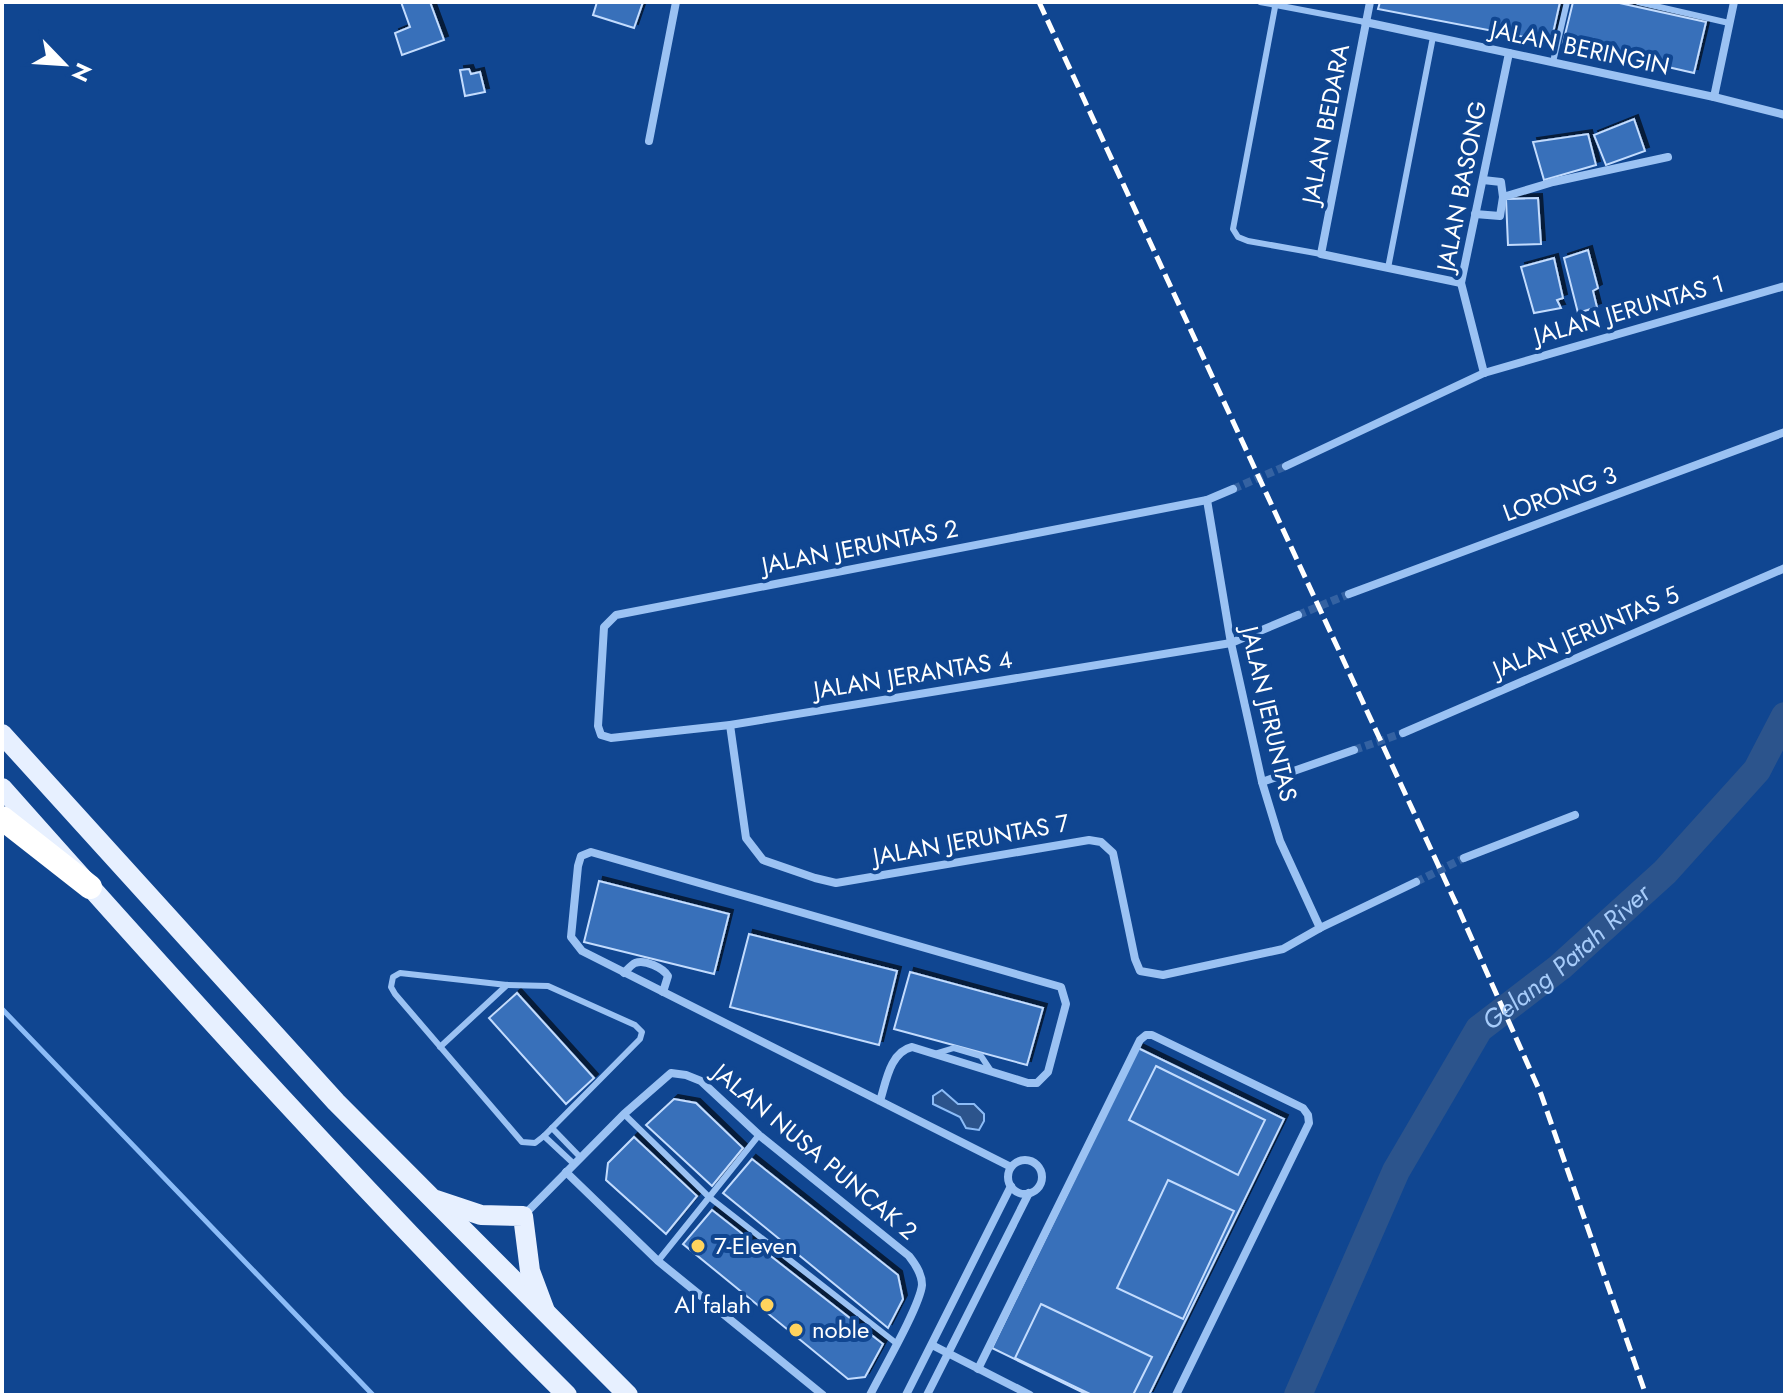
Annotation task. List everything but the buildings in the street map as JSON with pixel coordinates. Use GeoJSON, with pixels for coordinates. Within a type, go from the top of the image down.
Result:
{"type":"FeatureCollection","features":[{"type":"Feature","properties":{"kind":"highway"},"geometry":{"type":"LineString","coordinates":[[2,818],[90,887]]}},
{"type":"Feature","properties":{"kind":"main road"},"geometry":{"type":"LineString","coordinates":[[2,725],[47,785]]}},
{"type":"Feature","properties":{"kind":"main road"},"geometry":{"type":"LineString","coordinates":[[2,734],[336,1102],[628,1395]]}},
{"type":"Feature","properties":{"kind":"main road"},"geometry":{"type":"LineString","coordinates":[[2,788],[448,1275],[567,1395]]}},
{"type":"Feature","properties":{"kind":"main road"},"geometry":{"type":"LineString","coordinates":[[431,1198],[481,1215],[523,1216],[530,1271],[548,1318]]}},
{"type":"Feature","properties":{"kind":"street"},"geometry":{"type":"LineString","coordinates":[[649,141],[676,2]]}},
{"type":"Feature","properties":{"kind":"street","name":"JALAN BEDARA"},"geometry":{"type":"LineString","coordinates":[[1321,254],[1370,2]]}},
{"type":"Feature","properties":{"kind":"street"},"geometry":{"type":"LineString","coordinates":[[1714,97],[1734,2]]}},
{"type":"Feature","properties":{"kind":"street","name":"JALAN BERINGIN"},"geometry":{"type":"LineString","coordinates":[[1365,22],[1785,115]]}},
{"type":"Feature","properties":{"kind":"street","name":"JALAN BASONG"},"geometry":{"type":"LineString","coordinates":[[1484,373],[1461,283],[1509,53]]}},
{"type":"Feature","properties":{"kind":"street"},"geometry":{"type":"LineString","coordinates":[[1503,197],[1553,182],[1668,157]]}},
{"type":"Feature","properties":{"kind":"street"},"geometry":{"type":"LineString","coordinates":[[1475,214],[1500,216],[1503,197],[1501,182],[1483,180]]}},
{"type":"Feature","properties":{"kind":"street"},"geometry":{"type":"LineString","coordinates":[[1321,254],[1461,283]]}},
{"type":"Feature","properties":{"kind":"street","name":"JALAN JERUNTAS 1"},"geometry":{"type":"LineString","coordinates":[[1484,373],[1785,286]]}},
{"type":"Feature","properties":{"kind":"street"},"geometry":{"type":"LineString","coordinates":[[1286,466],[1484,373]]}},
{"type":"Feature","properties":{"kind":"street","name":"LORONG 3"},"geometry":{"type":"LineString","coordinates":[[1349,594],[1785,432]]}},
{"type":"Feature","properties":{"kind":"street","name":"JALAN JERUNTAS 2"},"geometry":{"type":"LineString","coordinates":[[601,735],[598,726],[604,627],[616,615],[1207,500],[1233,489]]}},
{"type":"Feature","properties":{"kind":"street","name":"JALAN JERUNTAS"},"geometry":{"type":"LineString","coordinates":[[1207,500],[1231,643],[1262,782],[1280,841],[1320,928]]}},
{"type":"Feature","properties":{"kind":"street","name":"JALAN JERUNTAS 5"},"geometry":{"type":"LineString","coordinates":[[1403,733],[1785,568]]}},
{"type":"Feature","properties":{"kind":"street"},"geometry":{"type":"LineString","coordinates":[[1231,643],[1298,615]]}},
{"type":"Feature","properties":{"kind":"street","name":"JALAN JERANTAS 4"},"geometry":{"type":"LineString","coordinates":[[601,735],[611,738],[730,725],[1231,643]]}},
{"type":"Feature","properties":{"kind":"street","name":"JALAN JERUNTAS 7"},"geometry":{"type":"LineString","coordinates":[[730,725],[746,838],[763,860],[802,874],[836,883],[1089,840],[1101,842],[1113,853],[1140,971],[1163,975],[1283,949],[1320,928]]}},
{"type":"Feature","properties":{"kind":"street"},"geometry":{"type":"LineString","coordinates":[[1262,782],[1354,750]]}},
{"type":"Feature","properties":{"kind":"street"},"geometry":{"type":"LineString","coordinates":[[1464,858],[1575,815]]}},
{"type":"Feature","properties":{"kind":"street"},"geometry":{"type":"LineString","coordinates":[[880,1101],[896,1055],[912,1047],[1028,1083],[1037,1083],[1048,1072],[1066,1004],[1061,987],[591,852],[581,856],[571,937],[582,951],[1011,1167]]}},
{"type":"Feature","properties":{"kind":"street"},"geometry":{"type":"LineString","coordinates":[[1320,928],[1416,882]]}},
{"type":"Feature","properties":{"kind":"street"},"geometry":{"type":"LineString","coordinates":[[624,973],[640,961],[663,969],[668,976],[663,992]]}},
{"type":"Feature","properties":{"kind":"street"},"geometry":{"type":"LineString","coordinates":[[978,1369],[1140,1040],[1152,1035],[1303,1108],[1309,1123],[1176,1395]]}},
{"type":"Feature","properties":{"kind":"street","name":"JALAN NUSA PUNCAK 2"},"geometry":{"type":"LineString","coordinates":[[624,1114],[671,1073],[701,1081],[759,1135],[909,1256],[918,1267],[922,1285],[870,1395]]}},
{"type":"Feature","properties":{"kind":"street"},"geometry":{"type":"LineString","coordinates":[[523,1216],[624,1114]]}},
{"type":"Feature","properties":{"kind":"street"},"geometry":{"type":"LineString","coordinates":[[927,1395],[1029,1193],[1039,1187],[1042,1175],[1037,1165],[1021,1160],[1011,1167],[1008,1178],[1016,1191],[1029,1193]]}},
{"type":"Feature","properties":{"kind":"street"},"geometry":{"type":"LineString","coordinates":[[566,1172],[658,1261],[823,1395]]}},
{"type":"Feature","properties":{"kind":"street"},"geometry":{"type":"LineString","coordinates":[[906,1395],[1011,1186]]}},
{"type":"Feature","properties":{"kind":"street"},"geometry":{"type":"LineString","coordinates":[[932,1345],[1030,1395]]}},
{"type":"Feature","properties":{"kind":"lane"},"geometry":{"type":"LineString","coordinates":[[1260,2],[1365,22]]}},
{"type":"Feature","properties":{"kind":"lane"},"geometry":{"type":"LineString","coordinates":[[1553,62],[1567,2]]}},
{"type":"Feature","properties":{"kind":"lane"},"geometry":{"type":"LineString","coordinates":[[1638,2],[1729,23]]}},
{"type":"Feature","properties":{"kind":"lane"},"geometry":{"type":"LineString","coordinates":[[1276,4],[1233,229],[1238,237],[1248,241],[1321,254]]}},
{"type":"Feature","properties":{"kind":"lane"},"geometry":{"type":"LineString","coordinates":[[1388,268],[1433,37]]}},
{"type":"Feature","properties":{"kind":"lane"},"geometry":{"type":"LineString","coordinates":[[406,973],[507,985],[548,986],[635,1025],[642,1032],[640,1039],[535,1143],[522,1142],[440,1047],[395,994],[391,987],[393,977],[406,973]]}},
{"type":"Feature","properties":{"kind":"lane"},"geometry":{"type":"LineString","coordinates":[[440,1047],[507,985]]}},
{"type":"Feature","properties":{"kind":"lane"},"geometry":{"type":"LineString","coordinates":[[624,1114],[709,1197],[896,1343]]}},
{"type":"Feature","properties":{"kind":"lane"},"geometry":{"type":"LineString","coordinates":[[552,1128],[577,1161]]}},
{"type":"Feature","properties":{"kind":"lane"},"geometry":{"type":"LineString","coordinates":[[658,1261],[759,1135]]}},
{"type":"Feature","properties":{"kind":"lane"},"geometry":{"type":"LineString","coordinates":[[544,1136],[577,1161]]}},
{"type":"Feature","properties":{"kind":"water"},"geometry":{"type":"Polygon","coordinates":[[[942,1090],[958,1104],[974,1104],[984,1114],[979,1130],[966,1128],[960,1117],[933,1104],[933,1096],[942,1090]]]}},
{"type":"Feature","properties":{"kind":"waterway","name":"Gelang Patah River"},"geometry":{"type":"LineString","coordinates":[[1298,1395],[1396,1171],[1479,1029],[1560,967],[1665,872],[1757,770],[1785,716]]}},
{"type":"Feature","properties":{"kind":"waterway"},"geometry":{"type":"LineString","coordinates":[[2,1009],[373,1395]]}},
{"type":"Feature","properties":{"kind":"tunnel"},"geometry":{"type":"LineString","coordinates":[[1233,489],[1286,466]]}},
{"type":"Feature","properties":{"kind":"tunnel"},"geometry":{"type":"LineString","coordinates":[[1298,615],[1349,594]]}},
{"type":"Feature","properties":{"kind":"tunnel"},"geometry":{"type":"LineString","coordinates":[[1354,750],[1403,733]]}},
{"type":"Feature","properties":{"kind":"tunnel"},"geometry":{"type":"LineString","coordinates":[[1416,882],[1464,858]]}},
{"type":"Feature","properties":{"kind":"railway"},"geometry":{"type":"LineString","coordinates":[[1039,2],[1541,1094],[1646,1395]]}},
{"type":"Feature","properties":{"kind":"place","name":"7-Eleven"},"geometry":{"type":"Point","coordinates":[698,1246]}},
{"type":"Feature","properties":{"kind":"place","name":"Al falah"},"geometry":{"type":"Point","coordinates":[767,1305]}},
{"type":"Feature","properties":{"kind":"place","name":"noble"},"geometry":{"type":"Point","coordinates":[796,1330]}}]}
